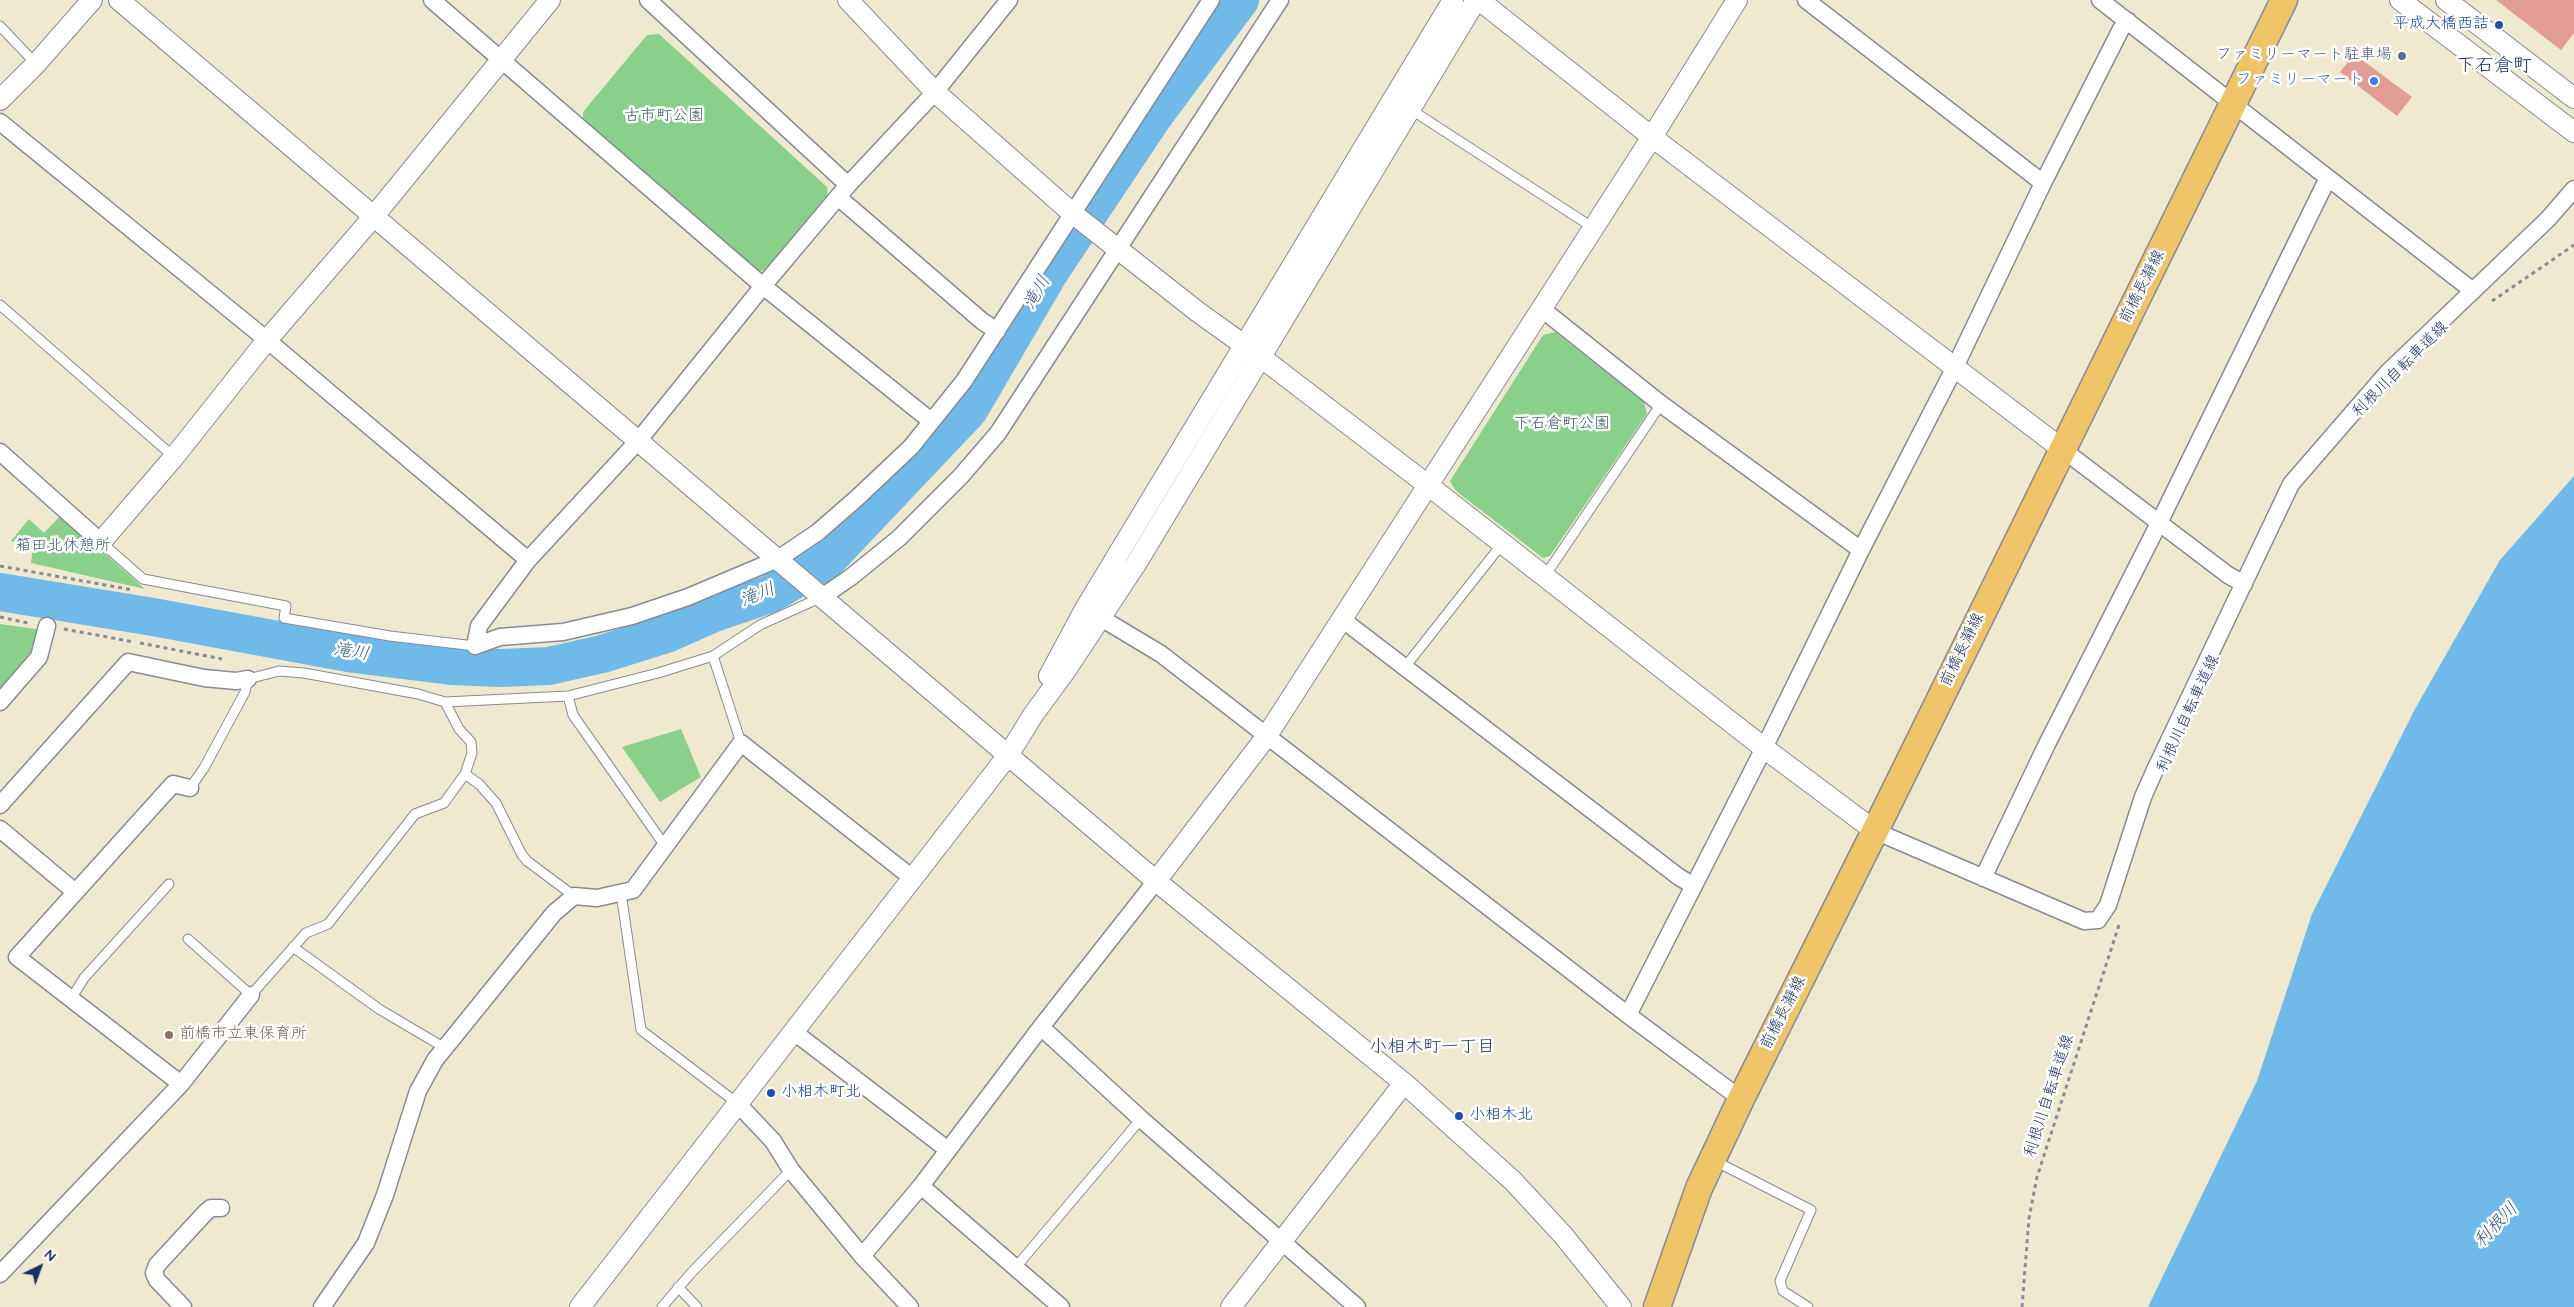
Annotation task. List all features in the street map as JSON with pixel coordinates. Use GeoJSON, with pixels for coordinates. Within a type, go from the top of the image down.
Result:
{"type":"FeatureCollection","features":[{"type":"Feature","properties":{"kind":"main road","name":"前橋長瀞線"},"geometry":{"type":"LineString","coordinates":[[1657,1307],[1699,1188],[1741,1099],[2284,0]]}},
{"type":"Feature","properties":{"kind":"street"},"geometry":{"type":"LineString","coordinates":[[0,100],[36,64],[92,0]]}},
{"type":"Feature","properties":{"kind":"street"},"geometry":{"type":"LineString","coordinates":[[119,0],[1009,754],[1156,881],[1404,1083],[1513,1181],[1563,1235],[1621,1307]]}},
{"type":"Feature","properties":{"kind":"street"},"geometry":{"type":"LineString","coordinates":[[432,0],[763,286],[931,421]]}},
{"type":"Feature","properties":{"kind":"street"},"geometry":{"type":"LineString","coordinates":[[0,452],[101,542],[174,457],[267,340],[374,216],[550,0]]}},
{"type":"Feature","properties":{"kind":"street"},"geometry":{"type":"LineString","coordinates":[[648,0],[848,185]]}},
{"type":"Feature","properties":{"kind":"street"},"geometry":{"type":"LineString","coordinates":[[848,0],[934,92],[1074,215],[1198,312],[1262,358],[1429,486],[1764,748],[1875,831],[2084,922],[2098,920],[2104,914],[2143,798],[2298,474],[2388,372],[2548,219],[2574,189]]}},
{"type":"Feature","properties":{"kind":"street"},"geometry":{"type":"LineString","coordinates":[[1009,0],[934,92],[848,185],[763,286],[638,441],[528,560],[479,626],[475,646],[500,638],[563,632],[632,616],[688,597],[781,561],[863,493],[911,447],[964,381],[1074,215],[1211,0]]}},
{"type":"Feature","properties":{"kind":"street"},"geometry":{"type":"LineString","coordinates":[[819,594],[851,577],[899,538],[961,476],[992,440],[1023,399],[1116,247],[1280,0]]}},
{"type":"Feature","properties":{"kind":"street"},"geometry":{"type":"LineString","coordinates":[[580,1307],[794,1032],[911,877],[1009,754],[1033,715],[1066,670],[1092,613],[1245,346],[1453,0]]}},
{"type":"Feature","properties":{"kind":"street"},"geometry":{"type":"LineString","coordinates":[[1092,613],[1136,564],[1262,358],[1410,109],[1478,0],[1652,137],[2159,523],[2228,575],[2244,584]]}},
{"type":"Feature","properties":{"kind":"street"},"geometry":{"type":"LineString","coordinates":[[862,1256],[921,1186],[1041,1027],[1266,737],[1429,486],[1592,228],[1652,137],[1737,0]]}},
{"type":"Feature","properties":{"kind":"street"},"geometry":{"type":"LineString","coordinates":[[1806,0],[2043,183]]}},
{"type":"Feature","properties":{"kind":"street"},"geometry":{"type":"LineString","coordinates":[[2100,0],[2473,291]]}},
{"type":"Feature","properties":{"kind":"street"},"geometry":{"type":"LineString","coordinates":[[2400,0],[2574,132]]}},
{"type":"Feature","properties":{"kind":"street"},"geometry":{"type":"LineString","coordinates":[[2446,0],[2574,98]]}},
{"type":"Feature","properties":{"kind":"street"},"geometry":{"type":"LineString","coordinates":[[1628,1015],[1955,367],[2043,183],[2121,29],[2128,21]]}},
{"type":"Feature","properties":{"kind":"street"},"geometry":{"type":"LineString","coordinates":[[0,122],[267,340],[528,560]]}},
{"type":"Feature","properties":{"kind":"street"},"geometry":{"type":"LineString","coordinates":[[1983,878],[2046,746],[2159,523],[2324,186],[2330,180]]}},
{"type":"Feature","properties":{"kind":"street"},"geometry":{"type":"LineString","coordinates":[[838,198],[996,331]]}},
{"type":"Feature","properties":{"kind":"street"},"geometry":{"type":"LineString","coordinates":[[1542,309],[1661,404],[1861,550]]}},
{"type":"Feature","properties":{"kind":"street"},"geometry":{"type":"LineString","coordinates":[[1092,613],[1161,654],[1628,1015],[1741,1099]]}},
{"type":"Feature","properties":{"kind":"street"},"geometry":{"type":"LineString","coordinates":[[1343,620],[1679,877],[1694,886]]}},
{"type":"Feature","properties":{"kind":"street"},"geometry":{"type":"LineString","coordinates":[[0,702],[39,657],[47,626]]}},
{"type":"Feature","properties":{"kind":"street"},"geometry":{"type":"LineString","coordinates":[[0,805],[128,662],[204,678],[236,681],[248,679]]}},
{"type":"Feature","properties":{"kind":"street"},"geometry":{"type":"LineString","coordinates":[[322,1307],[351,1269],[366,1243],[385,1195],[418,1091],[435,1060],[542,925],[574,896],[597,898],[633,890],[741,743],[911,877]]}},
{"type":"Feature","properties":{"kind":"street"},"geometry":{"type":"LineString","coordinates":[[181,1084],[17,957],[74,891],[173,784],[190,788]]}},
{"type":"Feature","properties":{"kind":"street"},"geometry":{"type":"LineString","coordinates":[[0,829],[74,891]]}},
{"type":"Feature","properties":{"kind":"street"},"geometry":{"type":"LineString","coordinates":[[0,1274],[181,1084],[251,995]]}},
{"type":"Feature","properties":{"kind":"street"},"geometry":{"type":"LineString","coordinates":[[1041,1027],[1141,1119],[1356,1307]]}},
{"type":"Feature","properties":{"kind":"street"},"geometry":{"type":"LineString","coordinates":[[794,1032],[948,1150]]}},
{"type":"Feature","properties":{"kind":"street"},"geometry":{"type":"LineString","coordinates":[[1231,1307],[1404,1083]]}},
{"type":"Feature","properties":{"kind":"street"},"geometry":{"type":"LineString","coordinates":[[737,1103],[773,1141],[791,1170],[862,1256],[910,1307]]}},
{"type":"Feature","properties":{"kind":"street"},"geometry":{"type":"LineString","coordinates":[[921,1186],[1061,1307]]}},
{"type":"Feature","properties":{"kind":"street"},"geometry":{"type":"LineString","coordinates":[[183,1307],[157,1280],[154,1273],[157,1265],[206,1212],[212,1208],[220,1208]]}},
{"type":"Feature","properties":{"kind":"lane"},"geometry":{"type":"LineString","coordinates":[[0,26],[36,64]]}},
{"type":"Feature","properties":{"kind":"lane"},"geometry":{"type":"LineString","coordinates":[[1410,109],[1592,228]]}},
{"type":"Feature","properties":{"kind":"lane"},"geometry":{"type":"LineString","coordinates":[[0,304],[174,457]]}},
{"type":"Feature","properties":{"kind":"lane"},"geometry":{"type":"LineString","coordinates":[[1544,576],[1661,404]]}},
{"type":"Feature","properties":{"kind":"lane"},"geometry":{"type":"LineString","coordinates":[[101,542],[143,579],[286,606],[284,618],[390,636],[475,646]]}},
{"type":"Feature","properties":{"kind":"lane"},"geometry":{"type":"LineString","coordinates":[[1405,667],[1502,544]]}},
{"type":"Feature","properties":{"kind":"lane"},"geometry":{"type":"LineString","coordinates":[[190,788],[204,768],[245,692],[248,679],[279,671],[304,672],[418,694],[444,702],[568,696],[658,673],[713,656],[760,625],[819,594]]}},
{"type":"Feature","properties":{"kind":"lane"},"geometry":{"type":"LineString","coordinates":[[713,656],[741,743]]}},
{"type":"Feature","properties":{"kind":"lane"},"geometry":{"type":"LineString","coordinates":[[568,696],[572,715],[665,846]]}},
{"type":"Feature","properties":{"kind":"lane"},"geometry":{"type":"LineString","coordinates":[[188,939],[251,995],[306,932],[328,924],[415,814],[444,803],[465,774],[472,753],[470,742],[459,729],[444,702]]}},
{"type":"Feature","properties":{"kind":"lane"},"geometry":{"type":"LineString","coordinates":[[465,774],[479,784],[496,803],[522,855],[527,861],[574,896]]}},
{"type":"Feature","properties":{"kind":"lane"},"geometry":{"type":"LineString","coordinates":[[71,999],[84,978],[169,884]]}},
{"type":"Feature","properties":{"kind":"lane"},"geometry":{"type":"LineString","coordinates":[[621,893],[641,1030],[737,1103]]}},
{"type":"Feature","properties":{"kind":"lane"},"geometry":{"type":"LineString","coordinates":[[293,947],[379,1009],[446,1048]]}},
{"type":"Feature","properties":{"kind":"lane"},"geometry":{"type":"LineString","coordinates":[[1016,1267],[1141,1119]]}},
{"type":"Feature","properties":{"kind":"lane"},"geometry":{"type":"LineString","coordinates":[[1712,1160],[1811,1210],[1780,1281],[1784,1291],[1808,1307]]}},
{"type":"Feature","properties":{"kind":"lane"},"geometry":{"type":"LineString","coordinates":[[662,1307],[678,1287],[791,1170]]}},
{"type":"Feature","properties":{"kind":"lane"},"geometry":{"type":"LineString","coordinates":[[678,1287],[697,1307]]}},
{"type":"Feature","properties":{"kind":"path"},"geometry":{"type":"LineString","coordinates":[[2488,304],[2574,245]]}},
{"type":"Feature","properties":{"kind":"path","name":"利根川自転車道線"},"geometry":{"type":"LineString","coordinates":[[2022,1307],[2028,1218],[2037,1177],[2121,919]]}},
{"type":"Feature","properties":{"kind":"green space","name":"古市町公園"},"geometry":{"type":"Polygon","coordinates":[[[659,34],[827,187],[828,199],[770,270],[758,271],[583,124],[583,112],[647,35],[659,34]]]}},
{"type":"Feature","properties":{"kind":"green space","name":"下石倉町公園"},"geometry":{"type":"Polygon","coordinates":[[[1555,332],[1644,402],[1647,414],[1550,556],[1543,558],[1456,491],[1450,481],[1543,335],[1555,332]]]}},
{"type":"Feature","properties":{"kind":"green space","name":"箱田北休憩所"},"geometry":{"type":"Polygon","coordinates":[[[61,515],[145,589],[31,563],[33,548],[11,541],[29,519],[44,533],[61,515]]]}},
{"type":"Feature","properties":{"kind":"green space"},"geometry":{"type":"Polygon","coordinates":[[[0,624],[36,629],[39,641],[34,654],[0,691],[0,624]]]}},
{"type":"Feature","properties":{"kind":"green space"},"geometry":{"type":"Polygon","coordinates":[[[681,729],[701,777],[660,802],[622,747],[681,729]]]}},
{"type":"Feature","properties":{"kind":"water","name":"利根川"},"geometry":{"type":"Polygon","coordinates":[[[2574,476],[2574,1307],[2148,1307],[2257,1081],[2312,914],[2415,709],[2500,560],[2574,476]]]}},
{"type":"Feature","properties":{"kind":"building"},"geometry":{"type":"Polygon","coordinates":[[[2496,0],[2574,0],[2574,33],[2561,50],[2496,0]]]}},
{"type":"Feature","properties":{"kind":"building"},"geometry":{"type":"Polygon","coordinates":[[[2354,54],[2412,97],[2397,116],[2340,72],[2354,54]]]}},
{"type":"Feature","properties":{"kind":"waterway","name":"滝川"},"geometry":{"type":"LineString","coordinates":[[0,592],[153,617],[354,654],[451,666],[501,668],[549,666],[602,654],[669,633],[714,613],[770,594],[825,562],[969,410],[1049,273],[1153,117],[1240,0]]}},
{"type":"Feature","properties":{"kind":"place","name":"平成大橋西詰"},"geometry":{"type":"Point","coordinates":[2499,25]}},
{"type":"Feature","properties":{"kind":"place","name":"ファミリーマート駐車場"},"geometry":{"type":"Point","coordinates":[2402,56]}},
{"type":"Feature","properties":{"kind":"place","name":"ファミリーマート"},"geometry":{"type":"Point","coordinates":[2374,81]}},
{"type":"Feature","properties":{"kind":"place","name":"前橋市立東保育所"},"geometry":{"type":"Point","coordinates":[169,1035]}},
{"type":"Feature","properties":{"kind":"place","name":"小相木町北"},"geometry":{"type":"Point","coordinates":[771,1093]}},
{"type":"Feature","properties":{"kind":"place","name":"小相木北"},"geometry":{"type":"Point","coordinates":[1459,1116]}},
{"type":"Feature","properties":{"kind":"district","name":"下石倉町"},"geometry":{"type":"Point","coordinates":[2494,67]}},
{"type":"Feature","properties":{"kind":"district","name":"小相木町一丁目"},"geometry":{"type":"Point","coordinates":[1432,1048]}}]}
